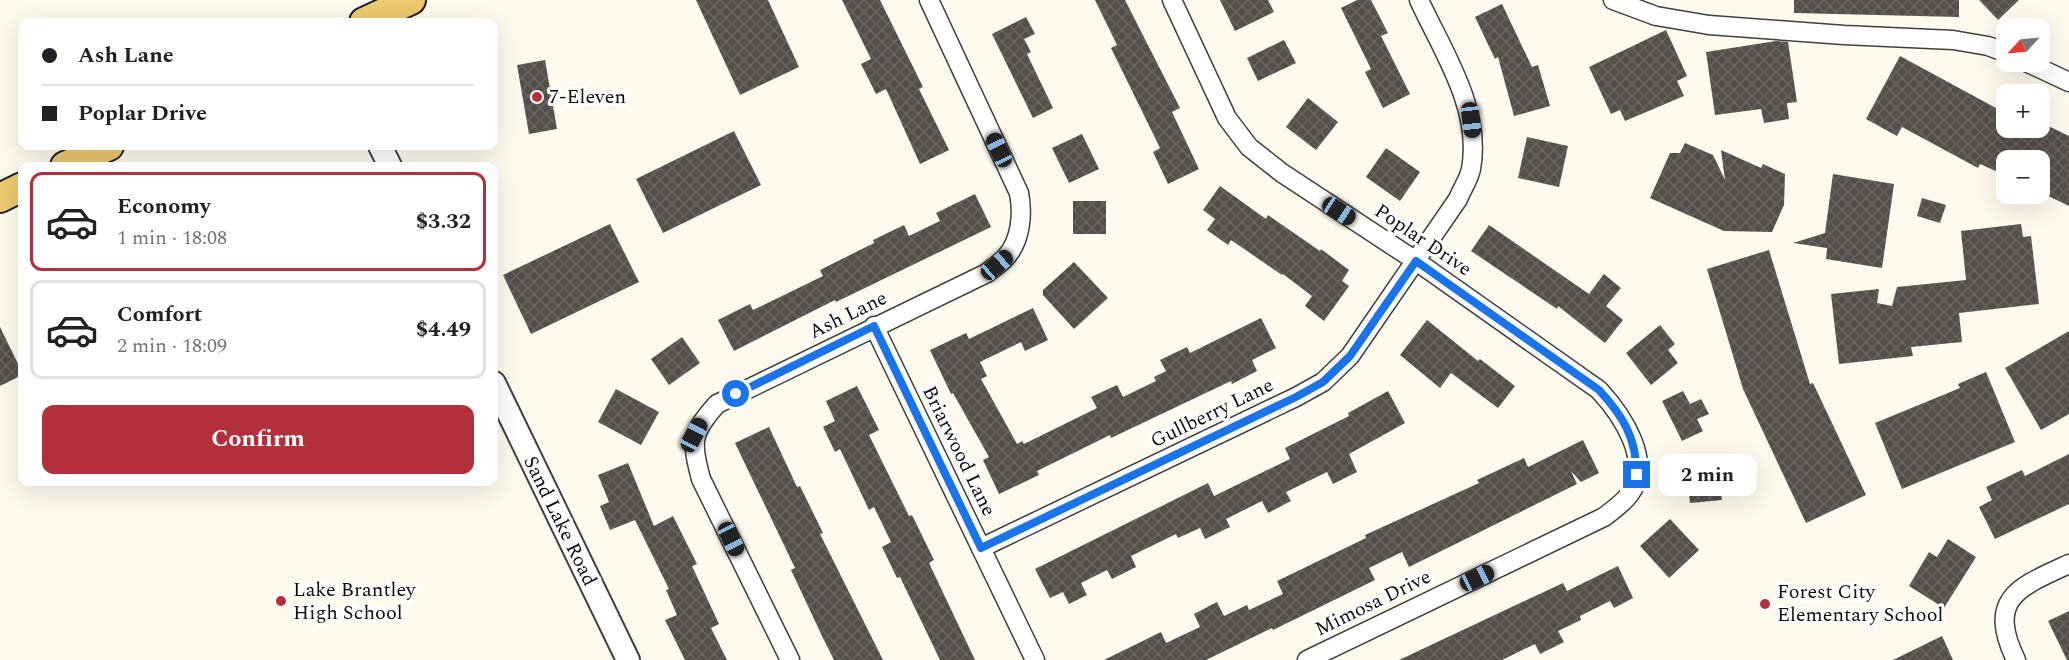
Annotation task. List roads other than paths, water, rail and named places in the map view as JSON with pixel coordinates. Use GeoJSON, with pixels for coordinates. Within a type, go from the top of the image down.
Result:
{"type":"FeatureCollection","features":[{"type":"Feature","properties":{"kind":"main road"},"geometry":{"type":"LineString","coordinates":[[373,18],[411,0]]}},
{"type":"Feature","properties":{"kind":"main road"},"geometry":{"type":"LineString","coordinates":[[74,162],[100,150]]}},
{"type":"Feature","properties":{"kind":"main road"},"geometry":{"type":"LineString","coordinates":[[0,198],[18,189]]}},
{"type":"Feature","properties":{"kind":"street","name":"Ash Lane"},"geometry":{"type":"LineString","coordinates":[[790,660],[701,479],[695,457],[694,435],[702,421],[717,404],[987,273],[1007,257],[1018,233],[1022,209],[1019,193],[928,0]]}},
{"type":"Feature","properties":{"kind":"street","name":"Poplar Drive"},"geometry":{"type":"LineString","coordinates":[[1172,0],[1227,118],[1249,147],[1282,173],[1416,261],[1599,390],[1615,407],[1628,429],[1636,453],[1637,475]]}},
{"type":"Feature","properties":{"kind":"street","name":"Gullberry Lane"},"geometry":{"type":"LineString","coordinates":[[981,548],[1296,397],[1323,382],[1350,356],[1458,199],[1470,171],[1473,143],[1471,120],[1461,89],[1419,0]]}},
{"type":"Feature","properties":{"kind":"street"},"geometry":{"type":"LineString","coordinates":[[1613,0],[1656,16],[1709,25],[1953,40],[1996,49]]}},
{"type":"Feature","properties":{"kind":"street"},"geometry":{"type":"LineString","coordinates":[[2049,72],[2069,81]]}},
{"type":"Feature","properties":{"kind":"street","name":"Briarwood Lane"},"geometry":{"type":"LineString","coordinates":[[874,326],[1035,660]]}},
{"type":"Feature","properties":{"kind":"street","name":"Sand Lake Road"},"geometry":{"type":"LineString","coordinates":[[498,391],[627,660]]}},
{"type":"Feature","properties":{"kind":"street","name":"Mimosa Drive"},"geometry":{"type":"LineString","coordinates":[[1307,660],[1604,517],[1630,494],[1637,475]]}},
{"type":"Feature","properties":{"kind":"street"},"geometry":{"type":"LineString","coordinates":[[2016,660],[2008,643],[2004,626],[2006,608],[2016,592],[2029,582],[2069,564]]}},
{"type":"Feature","properties":{"kind":"place","name":"7-Eleven"},"geometry":{"type":"Point","coordinates":[537,97]}},
{"type":"Feature","properties":{"kind":"place","name":"Lake Brantley High School"},"geometry":{"type":"Point","coordinates":[281,601]}},
{"type":"Feature","properties":{"kind":"place","name":"Forest City Elementary School"},"geometry":{"type":"Point","coordinates":[1765,604]}}]}
